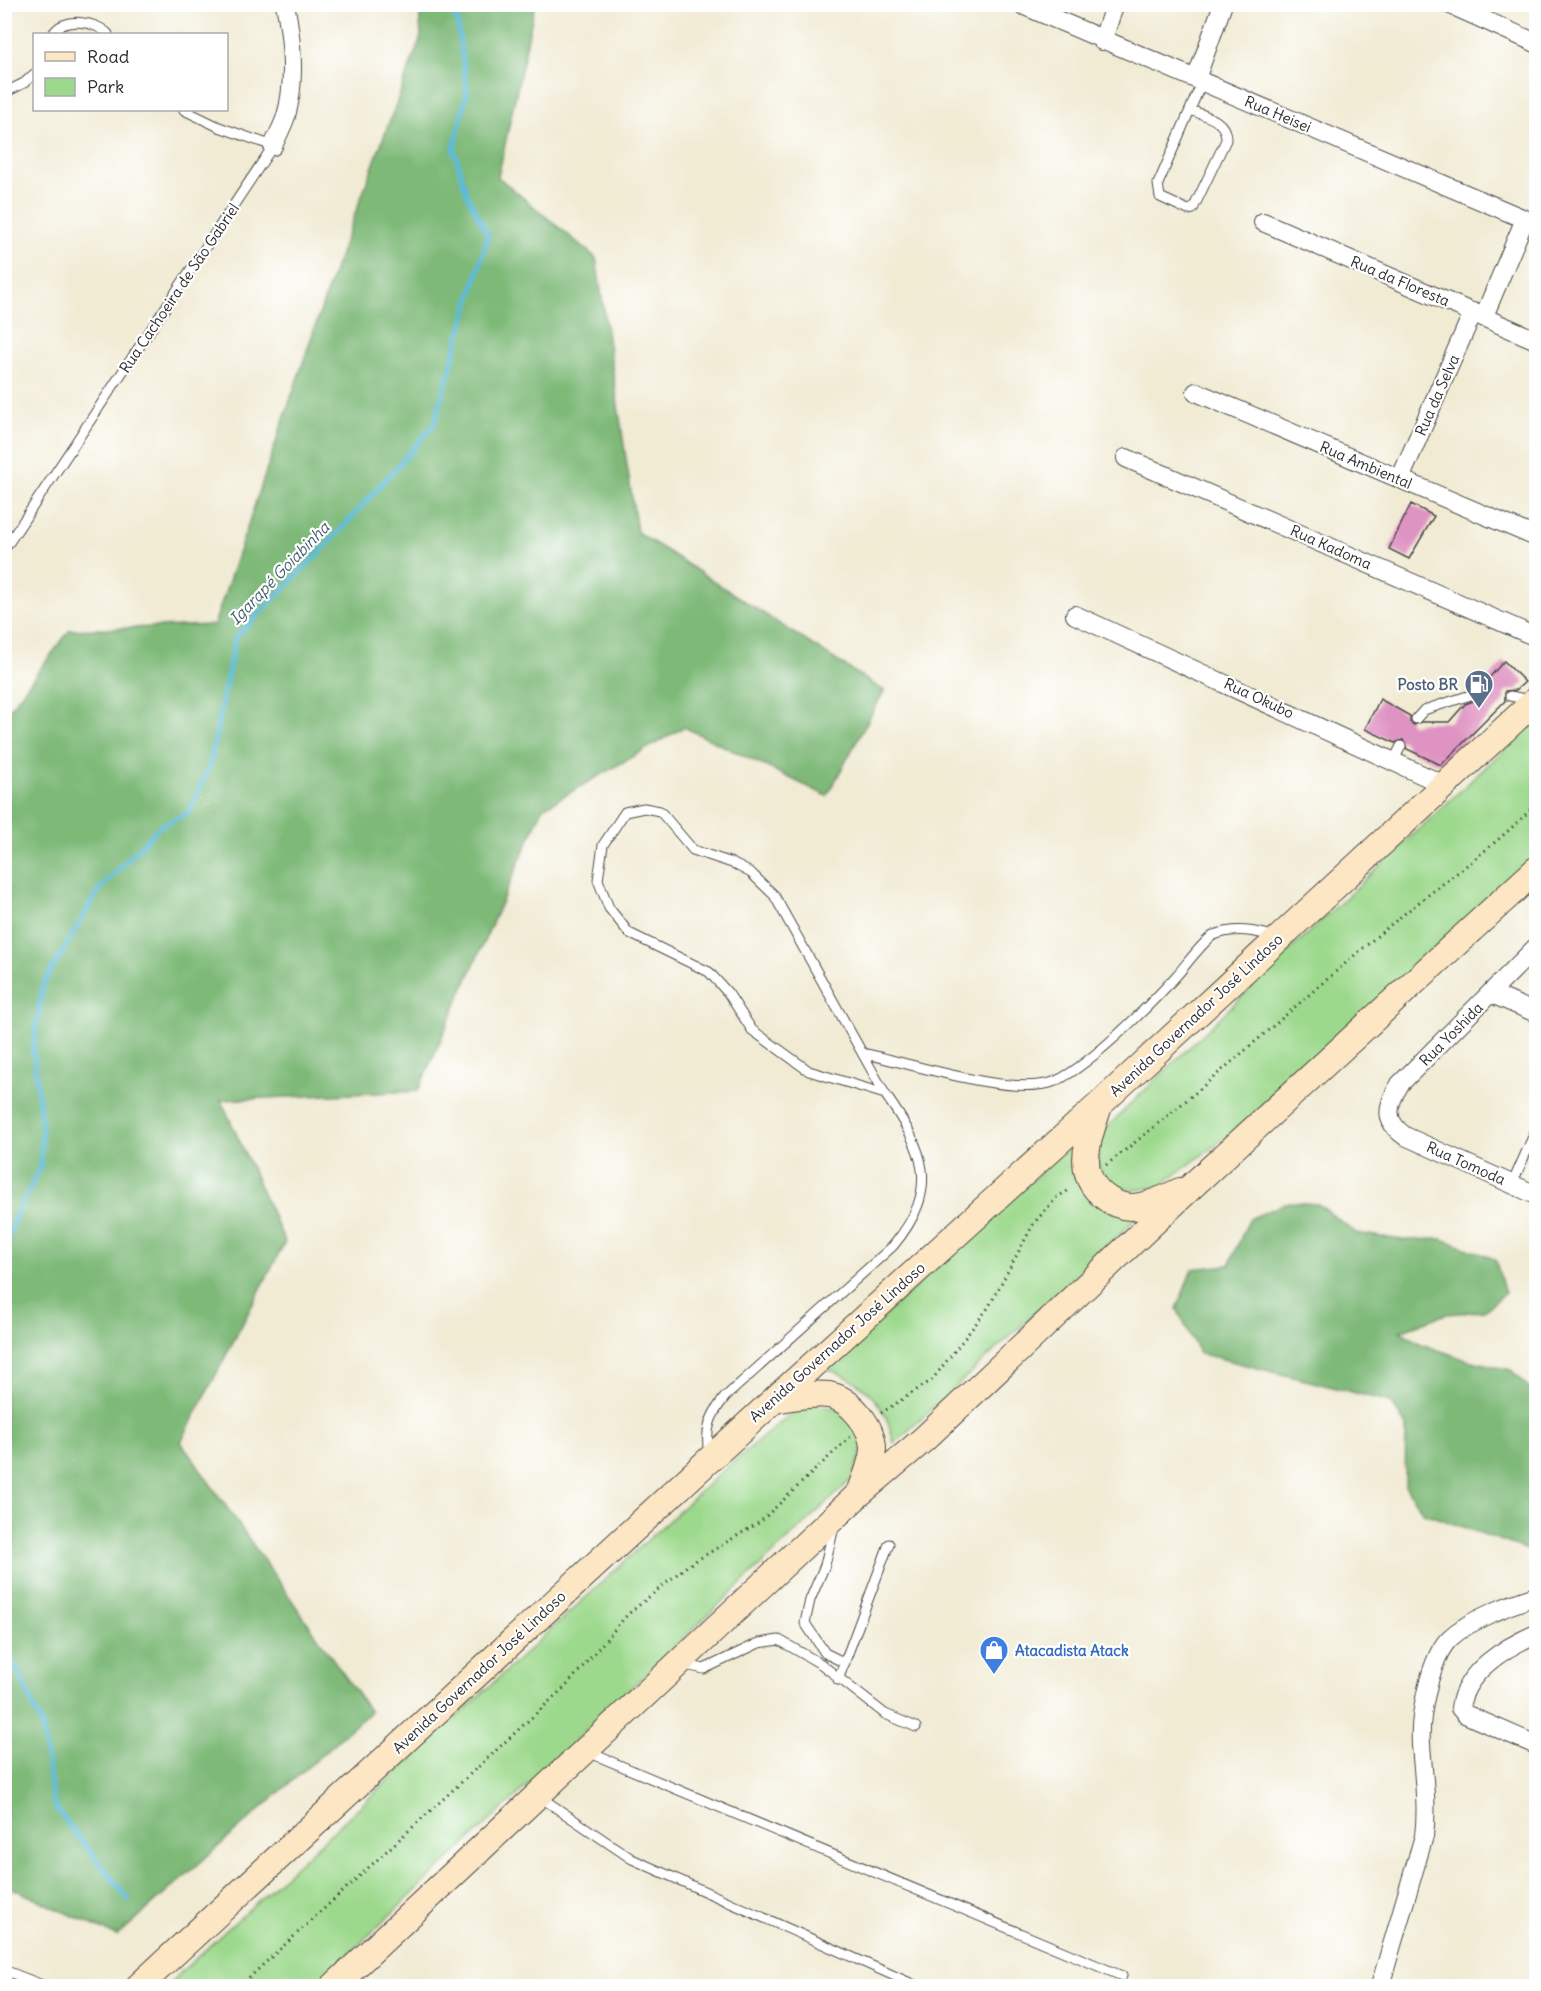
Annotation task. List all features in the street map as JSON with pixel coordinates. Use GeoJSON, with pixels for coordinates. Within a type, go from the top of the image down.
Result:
{"type":"FeatureCollection","features":[{"type":"Feature","properties":{"kind":"main road","name":"Avenida Governador José Lindoso"},"geometry":{"type":"LineString","coordinates":[[139,1986],[774,1400],[1099,1105],[1442,784],[1536,700]]}},
{"type":"Feature","properties":{"kind":"main road"},"geometry":{"type":"LineString","coordinates":[[334,1986],[860,1494],[924,1439],[1070,1304],[1192,1186],[1536,870]]}},
{"type":"Feature","properties":{"kind":"main road"},"geometry":{"type":"LineString","coordinates":[[1099,1105],[1087,1149],[1087,1170],[1095,1188],[1110,1201],[1131,1207],[1157,1201],[1192,1186]]}},
{"type":"Feature","properties":{"kind":"main road"},"geometry":{"type":"LineString","coordinates":[[774,1400],[809,1394],[832,1395],[854,1408],[865,1423],[873,1447],[860,1494]]}},
{"type":"Feature","properties":{"kind":"street","name":"Rua Cachoeira de São Gabriel"},"geometry":{"type":"LineString","coordinates":[[273,146],[286,116],[291,82],[290,26],[285,4]]}},
{"type":"Feature","properties":{"kind":"street","name":"Rua Heisei"},"geometry":{"type":"LineString","coordinates":[[1020,4],[1102,41],[1531,222]]}},
{"type":"Feature","properties":{"kind":"street"},"geometry":{"type":"LineString","coordinates":[[1102,41],[1115,4]]}},
{"type":"Feature","properties":{"kind":"street"},"geometry":{"type":"LineString","coordinates":[[1199,81],[1223,4]]}},
{"type":"Feature","properties":{"kind":"street"},"geometry":{"type":"LineString","coordinates":[[1449,4],[1536,43]]}},
{"type":"Feature","properties":{"kind":"street","name":"Rua da Floresta"},"geometry":{"type":"LineString","coordinates":[[1263,222],[1536,340]]}},
{"type":"Feature","properties":{"kind":"street","name":"Rua da Selva"},"geometry":{"type":"LineString","coordinates":[[1400,479],[1478,314],[1531,222]]}},
{"type":"Feature","properties":{"kind":"street","name":"Rua Ambiental"},"geometry":{"type":"LineString","coordinates":[[1196,392],[1536,537]]}},
{"type":"Feature","properties":{"kind":"street","name":"Rua Kadoma"},"geometry":{"type":"LineString","coordinates":[[1126,458],[1536,637]]}},
{"type":"Feature","properties":{"kind":"street","name":"Rua Okubo"},"geometry":{"type":"LineString","coordinates":[[1075,615],[1398,753],[1442,784]]}},
{"type":"Feature","properties":{"kind":"street","name":"Rua Yoshida"},"geometry":{"type":"LineString","coordinates":[[1396,1130],[1389,1120],[1388,1110],[1400,1084],[1492,994],[1536,947]]}},
{"type":"Feature","properties":{"kind":"street"},"geometry":{"type":"LineString","coordinates":[[1492,994],[1536,1013]]}},
{"type":"Feature","properties":{"kind":"street","name":"Rua Tomoda"},"geometry":{"type":"LineString","coordinates":[[1396,1130],[1536,1195]]}},
{"type":"Feature","properties":{"kind":"street"},"geometry":{"type":"LineString","coordinates":[[1380,1986],[1425,1836],[1427,1815],[1420,1740],[1426,1700],[1438,1657],[1450,1639],[1493,1612],[1536,1596]]}},
{"type":"Feature","properties":{"kind":"street"},"geometry":{"type":"LineString","coordinates":[[1536,1635],[1519,1641],[1490,1660],[1474,1677],[1461,1699],[1460,1707],[1465,1714],[1536,1745]]}},
{"type":"Feature","properties":{"kind":"lane"},"geometry":{"type":"LineString","coordinates":[[54,33],[56,29],[70,22],[88,24],[106,33]]}},
{"type":"Feature","properties":{"kind":"lane"},"geometry":{"type":"LineString","coordinates":[[4,93],[24,83],[33,75]]}},
{"type":"Feature","properties":{"kind":"lane"},"geometry":{"type":"LineString","coordinates":[[1190,110],[1217,121],[1226,133],[1226,140],[1200,199],[1193,209],[1188,210],[1169,203],[1160,197],[1157,190],[1190,110],[1199,81]]}},
{"type":"Feature","properties":{"kind":"lane"},"geometry":{"type":"LineString","coordinates":[[186,111],[219,127],[273,146]]}},
{"type":"Feature","properties":{"kind":"lane","name":"Rua Cachoeira de São Gabriel"},"geometry":{"type":"LineString","coordinates":[[4,550],[273,146]]}},
{"type":"Feature","properties":{"kind":"lane"},"geometry":{"type":"LineString","coordinates":[[1416,719],[1424,710],[1474,694]]}},
{"type":"Feature","properties":{"kind":"lane"},"geometry":{"type":"LineString","coordinates":[[1510,696],[1536,700]]}},
{"type":"Feature","properties":{"kind":"lane"},"geometry":{"type":"LineString","coordinates":[[710,1459],[706,1433],[711,1415],[725,1397],[893,1246],[910,1225],[925,1181],[914,1143],[901,1116],[885,1094],[774,895],[751,873],[732,862],[693,850],[660,811],[644,808],[625,812],[603,844],[598,880],[609,908],[629,933],[709,972],[728,993],[752,1030],[809,1071],[885,1094]]}},
{"type":"Feature","properties":{"kind":"lane"},"geometry":{"type":"LineString","coordinates":[[862,1053],[999,1084],[1024,1087],[1051,1083],[1080,1066],[1154,1001],[1211,936],[1233,930],[1251,930],[1279,937]]}},
{"type":"Feature","properties":{"kind":"lane"},"geometry":{"type":"LineString","coordinates":[[1512,1184],[1536,1130]]}},
{"type":"Feature","properties":{"kind":"lane"},"geometry":{"type":"LineString","coordinates":[[836,1517],[825,1565],[810,1600],[805,1623],[825,1653],[845,1663]]}},
{"type":"Feature","properties":{"kind":"lane"},"geometry":{"type":"LineString","coordinates":[[838,1680],[889,1544]]}},
{"type":"Feature","properties":{"kind":"lane"},"geometry":{"type":"LineString","coordinates":[[679,1663],[704,1668],[759,1643],[779,1640],[821,1664],[838,1680],[885,1713],[916,1726]]}},
{"type":"Feature","properties":{"kind":"lane"},"geometry":{"type":"LineString","coordinates":[[585,1751],[1122,1976]]}},
{"type":"Feature","properties":{"kind":"lane"},"geometry":{"type":"LineString","coordinates":[[537,1796],[632,1859],[917,1986]]}},
{"type":"Feature","properties":{"kind":"lane"},"geometry":{"type":"LineString","coordinates":[[4,1970],[45,1986]]}},
{"type":"Feature","properties":{"kind":"path"},"geometry":{"type":"LineString","coordinates":[[240,1986],[567,1685],[627,1615],[687,1566],[760,1521],[865,1423],[932,1380],[988,1308],[1034,1223],[1057,1197],[1090,1177],[1172,1114],[1383,931],[1511,831],[1536,804]]}},
{"type":"Feature","properties":{"kind":"green space"},"geometry":{"type":"Polygon","coordinates":[[[419,5],[535,5],[498,177],[596,258],[637,532],[884,691],[827,796],[684,727],[543,808],[418,1091],[221,1100],[285,1242],[181,1442],[370,1712],[117,1936],[5,1885],[5,715],[70,630],[214,625],[336,265],[421,37],[419,5]]]}},
{"type":"Feature","properties":{"kind":"green space"},"geometry":{"type":"Polygon","coordinates":[[[1536,720],[1536,855],[1249,1121],[1158,1187],[1135,1190],[1123,1188],[1106,1180],[1099,1168],[1097,1151],[1103,1133],[1109,1125],[1292,948],[1536,720]]]}},
{"type":"Feature","properties":{"kind":"green space"},"geometry":{"type":"Polygon","coordinates":[[[1073,1143],[1074,1167],[1137,1218],[894,1444],[886,1417],[872,1396],[852,1380],[826,1369],[1073,1143]]]}},
{"type":"Feature","properties":{"kind":"green space"},"geometry":{"type":"Polygon","coordinates":[[[1289,1202],[1318,1204],[1356,1233],[1402,1240],[1442,1239],[1495,1259],[1505,1293],[1484,1311],[1446,1314],[1400,1331],[1421,1344],[1467,1360],[1511,1370],[1536,1396],[1536,1553],[1423,1513],[1405,1486],[1406,1426],[1391,1402],[1199,1353],[1177,1309],[1192,1269],[1229,1265],[1249,1219],[1289,1202]]]}},
{"type":"Feature","properties":{"kind":"green space"},"geometry":{"type":"Polygon","coordinates":[[[812,1404],[842,1410],[864,1442],[853,1478],[315,1986],[166,1986],[719,1474],[793,1412],[812,1404]]]}},
{"type":"Feature","properties":{"kind":"building"},"geometry":{"type":"Polygon","coordinates":[[[1411,504],[1434,516],[1409,559],[1389,549],[1411,504]]]}},
{"type":"Feature","properties":{"kind":"building","name":"Posto BR"},"geometry":{"type":"Polygon","coordinates":[[[1504,661],[1525,682],[1516,690],[1505,691],[1505,701],[1441,765],[1407,749],[1403,740],[1395,743],[1365,729],[1380,699],[1410,716],[1410,722],[1414,725],[1422,722],[1449,722],[1465,704],[1479,699],[1479,689],[1504,661]]]}},
{"type":"Feature","properties":{"kind":"waterway","name":"Igarapé Goiabinha"},"geometry":{"type":"LineString","coordinates":[[4,1247],[16,1216],[40,1168],[42,1130],[33,1048],[43,985],[98,891],[160,826],[188,813],[210,765],[235,638],[327,545],[434,425],[488,236],[466,192],[454,149],[467,92],[457,20],[449,4]]}},
{"type":"Feature","properties":{"kind":"waterway"},"geometry":{"type":"LineString","coordinates":[[4,1654],[17,1668],[42,1726],[54,1806],[129,1900]]}},
{"type":"Feature","properties":{"kind":"place","name":"Posto BR"},"geometry":{"type":"Point","coordinates":[1479,710]}},
{"type":"Feature","properties":{"kind":"place","name":"Atacadista Atack"},"geometry":{"type":"Point","coordinates":[994,1676]}}]}
